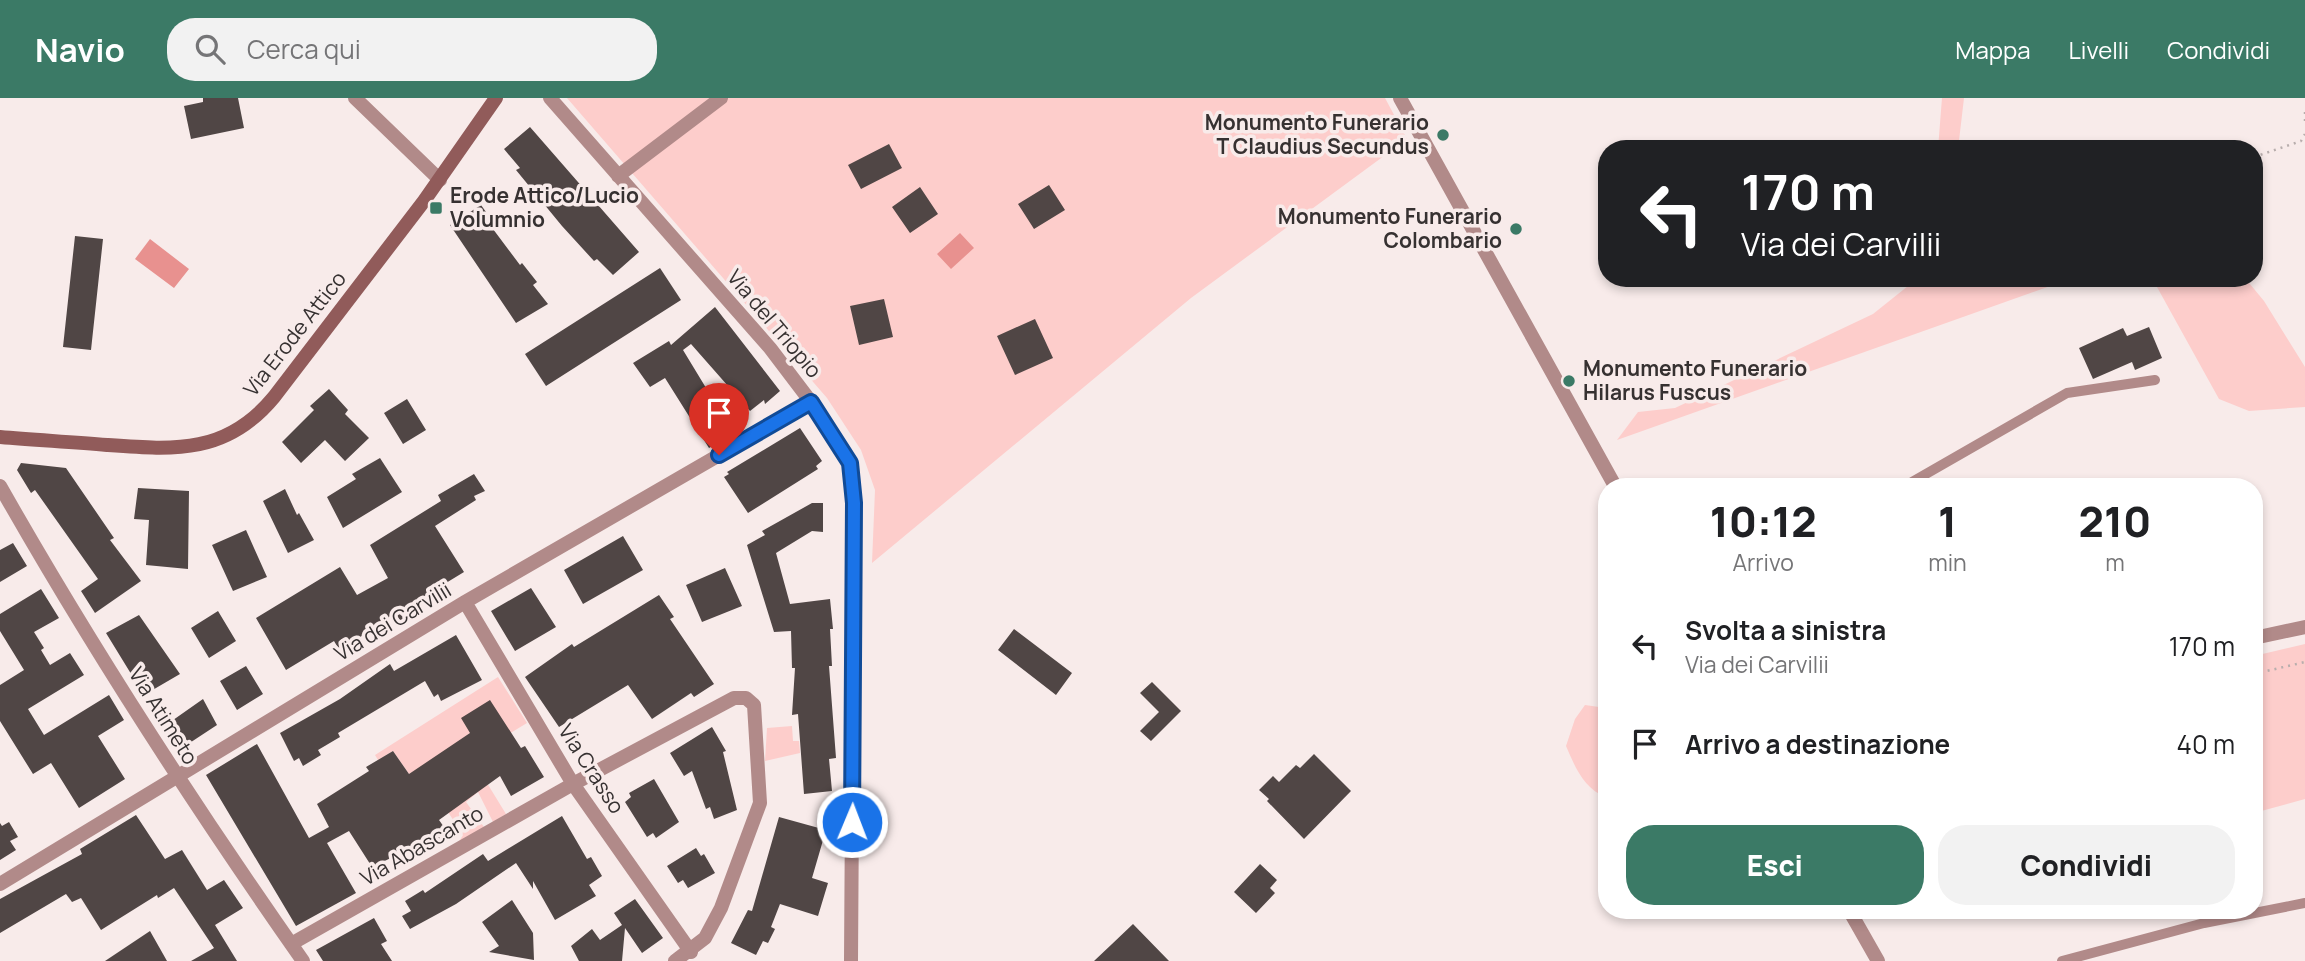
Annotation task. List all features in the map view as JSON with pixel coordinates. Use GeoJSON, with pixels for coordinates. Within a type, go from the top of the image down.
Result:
{"type":"FeatureCollection","features":[{"type":"Feature","properties":{"kind":"main road","name":"Via Erode Attico"},"geometry":{"type":"LineString","coordinates":[[0,437],[165,449],[206,443],[234,433],[257,416],[274,397],[440,180],[496,98]]}},
{"type":"Feature","properties":{"kind":"street"},"geometry":{"type":"LineString","coordinates":[[355,98],[440,180]]}},
{"type":"Feature","properties":{"kind":"street","name":"Via del Triopio"},"geometry":{"type":"LineString","coordinates":[[550,98],[770,348],[811,402],[850,463],[854,503],[851,961]]}},
{"type":"Feature","properties":{"kind":"street"},"geometry":{"type":"LineString","coordinates":[[618,176],[721,98]]}},
{"type":"Feature","properties":{"kind":"street"},"geometry":{"type":"LineString","coordinates":[[1400,98],[1611,478]]}},
{"type":"Feature","properties":{"kind":"street","name":"Via dei Carvilii"},"geometry":{"type":"LineString","coordinates":[[0,884],[465,603],[811,402]]}},
{"type":"Feature","properties":{"kind":"street","name":"Via Atimeto"},"geometry":{"type":"LineString","coordinates":[[0,486],[50,575],[177,778],[303,961]]}},
{"type":"Feature","properties":{"kind":"street","name":"Via Crasso"},"geometry":{"type":"LineString","coordinates":[[465,603],[573,784],[691,952]]}},
{"type":"Feature","properties":{"kind":"street"},"geometry":{"type":"LineString","coordinates":[[2263,636],[2305,627]]}},
{"type":"Feature","properties":{"kind":"street","name":"Via Abascanto"},"geometry":{"type":"LineString","coordinates":[[291,944],[573,784],[734,698],[746,698],[754,705],[760,803],[721,908],[705,938],[691,952]]}},
{"type":"Feature","properties":{"kind":"street"},"geometry":{"type":"LineString","coordinates":[[1854,919],[1878,961]]}},
{"type":"Feature","properties":{"kind":"street"},"geometry":{"type":"LineString","coordinates":[[675,961],[691,952]]}},
{"type":"Feature","properties":{"kind":"lane"},"geometry":{"type":"LineString","coordinates":[[1919,478],[2067,393],[2155,380]]}},
{"type":"Feature","properties":{"kind":"lane"},"geometry":{"type":"LineString","coordinates":[[2263,911],[2305,903]]}},
{"type":"Feature","properties":{"kind":"lane"},"geometry":{"type":"LineString","coordinates":[[2062,961],[2224,919]]}},
{"type":"Feature","properties":{"kind":"path"},"geometry":{"type":"LineString","coordinates":[[2305,112],[2305,122]]}},
{"type":"Feature","properties":{"kind":"path"},"geometry":{"type":"LineString","coordinates":[[2263,154],[2301,141],[2305,135]]}},
{"type":"Feature","properties":{"kind":"path"},"geometry":{"type":"LineString","coordinates":[[2263,672],[2305,662]]}},
{"type":"Feature","properties":{"kind":"shaded area"},"geometry":{"type":"Polygon","coordinates":[[[567,98],[1385,98],[1407,139],[1191,298],[872,563],[875,490],[861,450],[827,398],[567,98]]]}},
{"type":"Feature","properties":{"kind":"shaded area"},"geometry":{"type":"Polygon","coordinates":[[[1942,98],[1964,98],[1959,140],[1939,140],[1942,98]]]}},
{"type":"Feature","properties":{"kind":"shaded area"},"geometry":{"type":"Polygon","coordinates":[[[960,233],[974,248],[951,269],[937,254],[960,233]]]}},
{"type":"Feature","properties":{"kind":"shaded area"},"geometry":{"type":"Polygon","coordinates":[[[150,239],[189,269],[174,288],[135,259],[150,239]]]}},
{"type":"Feature","properties":{"kind":"shaded area"},"geometry":{"type":"Polygon","coordinates":[[[1907,287],[2048,287],[1617,440],[1638,412],[1675,408],[1873,314],[1907,287]]]}},
{"type":"Feature","properties":{"kind":"shaded area"},"geometry":{"type":"Polygon","coordinates":[[[2157,287],[2252,287],[2305,367],[2305,407],[2249,411],[2219,399],[2157,287]]]}},
{"type":"Feature","properties":{"kind":"shaded area"},"geometry":{"type":"Polygon","coordinates":[[[2305,644],[2305,799],[2263,811],[2263,654],[2305,644]]]}},
{"type":"Feature","properties":{"kind":"shaded area"},"geometry":{"type":"Polygon","coordinates":[[[498,677],[527,723],[471,757],[506,814],[493,822],[478,792],[466,802],[484,827],[457,845],[463,835],[420,769],[409,774],[393,751],[378,760],[375,755],[498,677]]]}},
{"type":"Feature","properties":{"kind":"shaded area"},"geometry":{"type":"Polygon","coordinates":[[[1585,705],[1598,707],[1598,793],[1586,783],[1566,746],[1575,719],[1585,705]]]}},
{"type":"Feature","properties":{"kind":"shaded area"},"geometry":{"type":"Polygon","coordinates":[[[792,726],[793,741],[799,741],[800,753],[765,761],[767,728],[792,726]]]}},
{"type":"Feature","properties":{"kind":"building"},"geometry":{"type":"Polygon","coordinates":[[[203,98],[238,98],[244,128],[191,139],[184,106],[203,102],[203,98]]]}},
{"type":"Feature","properties":{"kind":"building"},"geometry":{"type":"Polygon","coordinates":[[[530,127],[639,252],[613,275],[597,259],[594,261],[562,226],[516,170],[520,168],[504,149],[530,127]]]}},
{"type":"Feature","properties":{"kind":"building"},"geometry":{"type":"Polygon","coordinates":[[[889,144],[902,168],[861,189],[848,165],[889,144]]]}},
{"type":"Feature","properties":{"kind":"building"},"geometry":{"type":"Polygon","coordinates":[[[1049,185],[1065,210],[1034,229],[1018,204],[1049,185]]]}},
{"type":"Feature","properties":{"kind":"building"},"geometry":{"type":"Polygon","coordinates":[[[920,187],[938,214],[910,233],[892,207],[920,187]]]}},
{"type":"Feature","properties":{"kind":"building"},"geometry":{"type":"Polygon","coordinates":[[[481,205],[496,226],[493,229],[520,265],[522,263],[537,282],[533,285],[548,304],[516,323],[450,225],[481,205]]]}},
{"type":"Feature","properties":{"kind":"building"},"geometry":{"type":"Polygon","coordinates":[[[75,236],[103,239],[91,350],[63,347],[75,236]]]}},
{"type":"Feature","properties":{"kind":"building"},"geometry":{"type":"Polygon","coordinates":[[[660,268],[681,300],[546,386],[525,354],[660,268]]]}},
{"type":"Feature","properties":{"kind":"building"},"geometry":{"type":"Polygon","coordinates":[[[884,299],[893,337],[859,345],[850,306],[884,299]]]}},
{"type":"Feature","properties":{"kind":"building"},"geometry":{"type":"Polygon","coordinates":[[[715,307],[780,391],[765,404],[764,400],[750,411],[691,344],[683,350],[734,434],[709,448],[665,378],[650,387],[633,363],[669,341],[671,345],[715,307]]]}},
{"type":"Feature","properties":{"kind":"building"},"geometry":{"type":"Polygon","coordinates":[[[1035,319],[1053,358],[1015,375],[997,336],[1035,319]]]}},
{"type":"Feature","properties":{"kind":"building"},"geometry":{"type":"Polygon","coordinates":[[[2149,327],[2162,358],[2135,370],[2132,362],[2093,379],[2079,348],[2123,328],[2127,336],[2149,327]]]}},
{"type":"Feature","properties":{"kind":"building"},"geometry":{"type":"Polygon","coordinates":[[[329,389],[348,410],[345,414],[369,438],[345,461],[325,440],[301,463],[282,442],[314,410],[310,406],[329,389]]]}},
{"type":"Feature","properties":{"kind":"building"},"geometry":{"type":"Polygon","coordinates":[[[407,399],[426,430],[403,444],[384,413],[407,399]]]}},
{"type":"Feature","properties":{"kind":"building"},"geometry":{"type":"Polygon","coordinates":[[[800,428],[822,461],[816,466],[818,469],[748,513],[724,477],[729,474],[727,472],[800,428]]]}},
{"type":"Feature","properties":{"kind":"building"},"geometry":{"type":"Polygon","coordinates":[[[380,458],[402,492],[343,528],[327,497],[356,479],[352,474],[380,458]]]}},
{"type":"Feature","properties":{"kind":"building"},"geometry":{"type":"Polygon","coordinates":[[[21,463],[66,468],[114,538],[110,540],[141,581],[95,613],[81,591],[98,579],[35,490],[31,493],[17,470],[21,463]]]}},
{"type":"Feature","properties":{"kind":"building"},"geometry":{"type":"Polygon","coordinates":[[[474,474],[485,491],[474,496],[476,500],[435,526],[464,572],[423,597],[426,603],[400,621],[395,613],[340,651],[334,641],[286,670],[256,618],[340,567],[357,595],[388,578],[370,545],[441,501],[438,495],[474,474]]]}},
{"type":"Feature","properties":{"kind":"building"},"geometry":{"type":"Polygon","coordinates":[[[138,488],[189,491],[188,569],[146,565],[149,520],[134,519],[138,488]]]}},
{"type":"Feature","properties":{"kind":"building"},"geometry":{"type":"Polygon","coordinates":[[[285,489],[297,515],[299,513],[314,540],[288,553],[263,501],[285,489]]]}},
{"type":"Feature","properties":{"kind":"building"},"geometry":{"type":"Polygon","coordinates":[[[812,503],[823,503],[823,532],[812,531],[776,553],[790,604],[830,599],[833,629],[830,629],[832,666],[829,666],[836,758],[829,759],[832,791],[804,794],[798,714],[792,715],[795,668],[792,668],[791,631],[774,632],[747,545],[765,535],[762,531],[812,503]]]}},
{"type":"Feature","properties":{"kind":"building"},"geometry":{"type":"Polygon","coordinates":[[[246,530],[267,577],[233,591],[212,545],[246,530]]]}},
{"type":"Feature","properties":{"kind":"building"},"geometry":{"type":"Polygon","coordinates":[[[623,536],[643,570],[583,604],[564,570],[623,536]]]}},
{"type":"Feature","properties":{"kind":"building"},"geometry":{"type":"Polygon","coordinates":[[[13,543],[27,566],[0,582],[0,550],[13,543]]]}},
{"type":"Feature","properties":{"kind":"building"},"geometry":{"type":"Polygon","coordinates":[[[725,568],[742,606],[702,622],[686,585],[725,568]]]}},
{"type":"Feature","properties":{"kind":"building"},"geometry":{"type":"Polygon","coordinates":[[[531,588],[556,627],[515,651],[491,611],[531,588]]]}},
{"type":"Feature","properties":{"kind":"building"},"geometry":{"type":"Polygon","coordinates":[[[41,589],[59,618],[34,632],[44,648],[41,650],[50,665],[70,653],[84,675],[28,709],[44,735],[109,695],[124,720],[98,736],[125,779],[79,808],[51,763],[33,774],[0,721],[0,685],[24,670],[0,631],[0,614],[41,589]]]}},
{"type":"Feature","properties":{"kind":"building"},"geometry":{"type":"Polygon","coordinates":[[[659,595],[674,617],[670,619],[714,684],[694,697],[691,693],[652,719],[628,685],[559,727],[525,677],[572,644],[574,647],[659,595]]]}},
{"type":"Feature","properties":{"kind":"building"},"geometry":{"type":"Polygon","coordinates":[[[218,611],[236,641],[209,658],[191,628],[218,611]]]}},
{"type":"Feature","properties":{"kind":"building"},"geometry":{"type":"Polygon","coordinates":[[[139,615],[180,674],[144,695],[106,633],[139,615]]]}},
{"type":"Feature","properties":{"kind":"building"},"geometry":{"type":"Polygon","coordinates":[[[1014,629],[1072,673],[1056,695],[998,650],[1014,629]]]}},
{"type":"Feature","properties":{"kind":"building"},"geometry":{"type":"Polygon","coordinates":[[[456,635],[482,680],[441,701],[438,694],[434,697],[425,681],[338,733],[340,737],[318,750],[321,755],[303,766],[299,758],[294,761],[280,733],[340,699],[390,664],[394,671],[456,635]]]}},
{"type":"Feature","properties":{"kind":"building"},"geometry":{"type":"Polygon","coordinates":[[[246,666],[263,694],[237,710],[220,681],[246,666]]]}},
{"type":"Feature","properties":{"kind":"building"},"geometry":{"type":"Polygon","coordinates":[[[1152,682],[1181,711],[1151,741],[1140,731],[1159,712],[1140,693],[1152,682]]]}},
{"type":"Feature","properties":{"kind":"building"},"geometry":{"type":"Polygon","coordinates":[[[203,699],[217,725],[182,748],[166,725],[203,699]]]}},
{"type":"Feature","properties":{"kind":"building"},"geometry":{"type":"Polygon","coordinates":[[[490,700],[521,748],[525,746],[544,777],[511,796],[500,776],[439,820],[451,837],[422,854],[416,846],[372,867],[349,831],[327,843],[356,893],[296,926],[206,775],[257,744],[309,838],[329,827],[317,804],[369,771],[366,767],[393,751],[409,774],[470,733],[461,718],[490,700]]]}},
{"type":"Feature","properties":{"kind":"building"},"geometry":{"type":"Polygon","coordinates":[[[712,727],[726,751],[723,752],[737,810],[714,819],[710,807],[706,809],[692,771],[684,776],[670,753],[712,727]]]}},
{"type":"Feature","properties":{"kind":"building"},"geometry":{"type":"Polygon","coordinates":[[[1314,754],[1351,791],[1304,839],[1259,790],[1273,776],[1279,782],[1296,765],[1300,768],[1314,754]]]}},
{"type":"Feature","properties":{"kind":"building"},"geometry":{"type":"Polygon","coordinates":[[[654,779],[679,822],[656,838],[653,833],[647,837],[625,802],[631,797],[629,793],[654,779]]]}},
{"type":"Feature","properties":{"kind":"building"},"geometry":{"type":"Polygon","coordinates":[[[136,815],[165,859],[182,850],[207,890],[224,880],[243,908],[215,925],[237,961],[191,961],[214,948],[174,888],[158,898],[157,895],[101,930],[81,898],[72,902],[66,894],[0,933],[0,899],[82,854],[80,849],[136,815]]]}},
{"type":"Feature","properties":{"kind":"building"},"geometry":{"type":"Polygon","coordinates":[[[562,816],[587,859],[591,857],[602,876],[589,885],[596,896],[555,920],[533,881],[533,889],[516,863],[456,904],[410,929],[402,916],[411,911],[405,901],[423,890],[425,893],[483,854],[488,861],[562,816]]]}},
{"type":"Feature","properties":{"kind":"building"},"geometry":{"type":"Polygon","coordinates":[[[779,817],[826,830],[812,878],[828,883],[818,916],[780,904],[771,927],[775,929],[768,943],[763,941],[756,955],[731,943],[748,910],[752,911],[779,817]]]}},
{"type":"Feature","properties":{"kind":"building"},"geometry":{"type":"Polygon","coordinates":[[[9,822],[18,837],[10,841],[16,850],[0,860],[0,823],[2,826],[9,822]]]}},
{"type":"Feature","properties":{"kind":"building"},"geometry":{"type":"Polygon","coordinates":[[[696,848],[701,856],[704,854],[715,873],[688,888],[683,880],[678,883],[667,866],[696,848]]]}},
{"type":"Feature","properties":{"kind":"building"},"geometry":{"type":"Polygon","coordinates":[[[1260,864],[1277,880],[1270,888],[1275,893],[1256,913],[1234,892],[1260,864]]]}},
{"type":"Feature","properties":{"kind":"building"},"geometry":{"type":"Polygon","coordinates":[[[635,899],[663,938],[642,953],[625,928],[622,961],[579,961],[571,946],[592,929],[600,940],[622,925],[614,913],[635,899]]]}},
{"type":"Feature","properties":{"kind":"building"},"geometry":{"type":"Polygon","coordinates":[[[512,900],[533,933],[534,960],[489,952],[499,946],[482,922],[512,900]]]}},
{"type":"Feature","properties":{"kind":"building"},"geometry":{"type":"Polygon","coordinates":[[[374,918],[387,941],[381,944],[392,961],[323,961],[316,950],[374,918]]]}},
{"type":"Feature","properties":{"kind":"building"},"geometry":{"type":"Polygon","coordinates":[[[1133,924],[1169,961],[1094,961],[1112,944],[1133,924]]]}},
{"type":"Feature","properties":{"kind":"building"},"geometry":{"type":"Polygon","coordinates":[[[150,931],[167,961],[105,961],[150,931]]]}},
{"type":"Feature","properties":{"kind":"place","name":"Monumento Funerario T Claudius Secundus"},"geometry":{"type":"Point","coordinates":[1443,135]}},
{"type":"Feature","properties":{"kind":"place","name":"Erode Attico/Lucio Volumnio"},"geometry":{"type":"Point","coordinates":[436,208]}},
{"type":"Feature","properties":{"kind":"place","name":"Monumento Funerario Colombario"},"geometry":{"type":"Point","coordinates":[1516,229]}},
{"type":"Feature","properties":{"kind":"place","name":"Monumento Funerario Hilarus Fuscus"},"geometry":{"type":"Point","coordinates":[1569,381]}},
{"type":"Feature","properties":{"kind":"route"},"geometry":{"type":"LineString","coordinates":[[719,455],[811,402],[850,463],[854,503],[852,822]]}}]}
